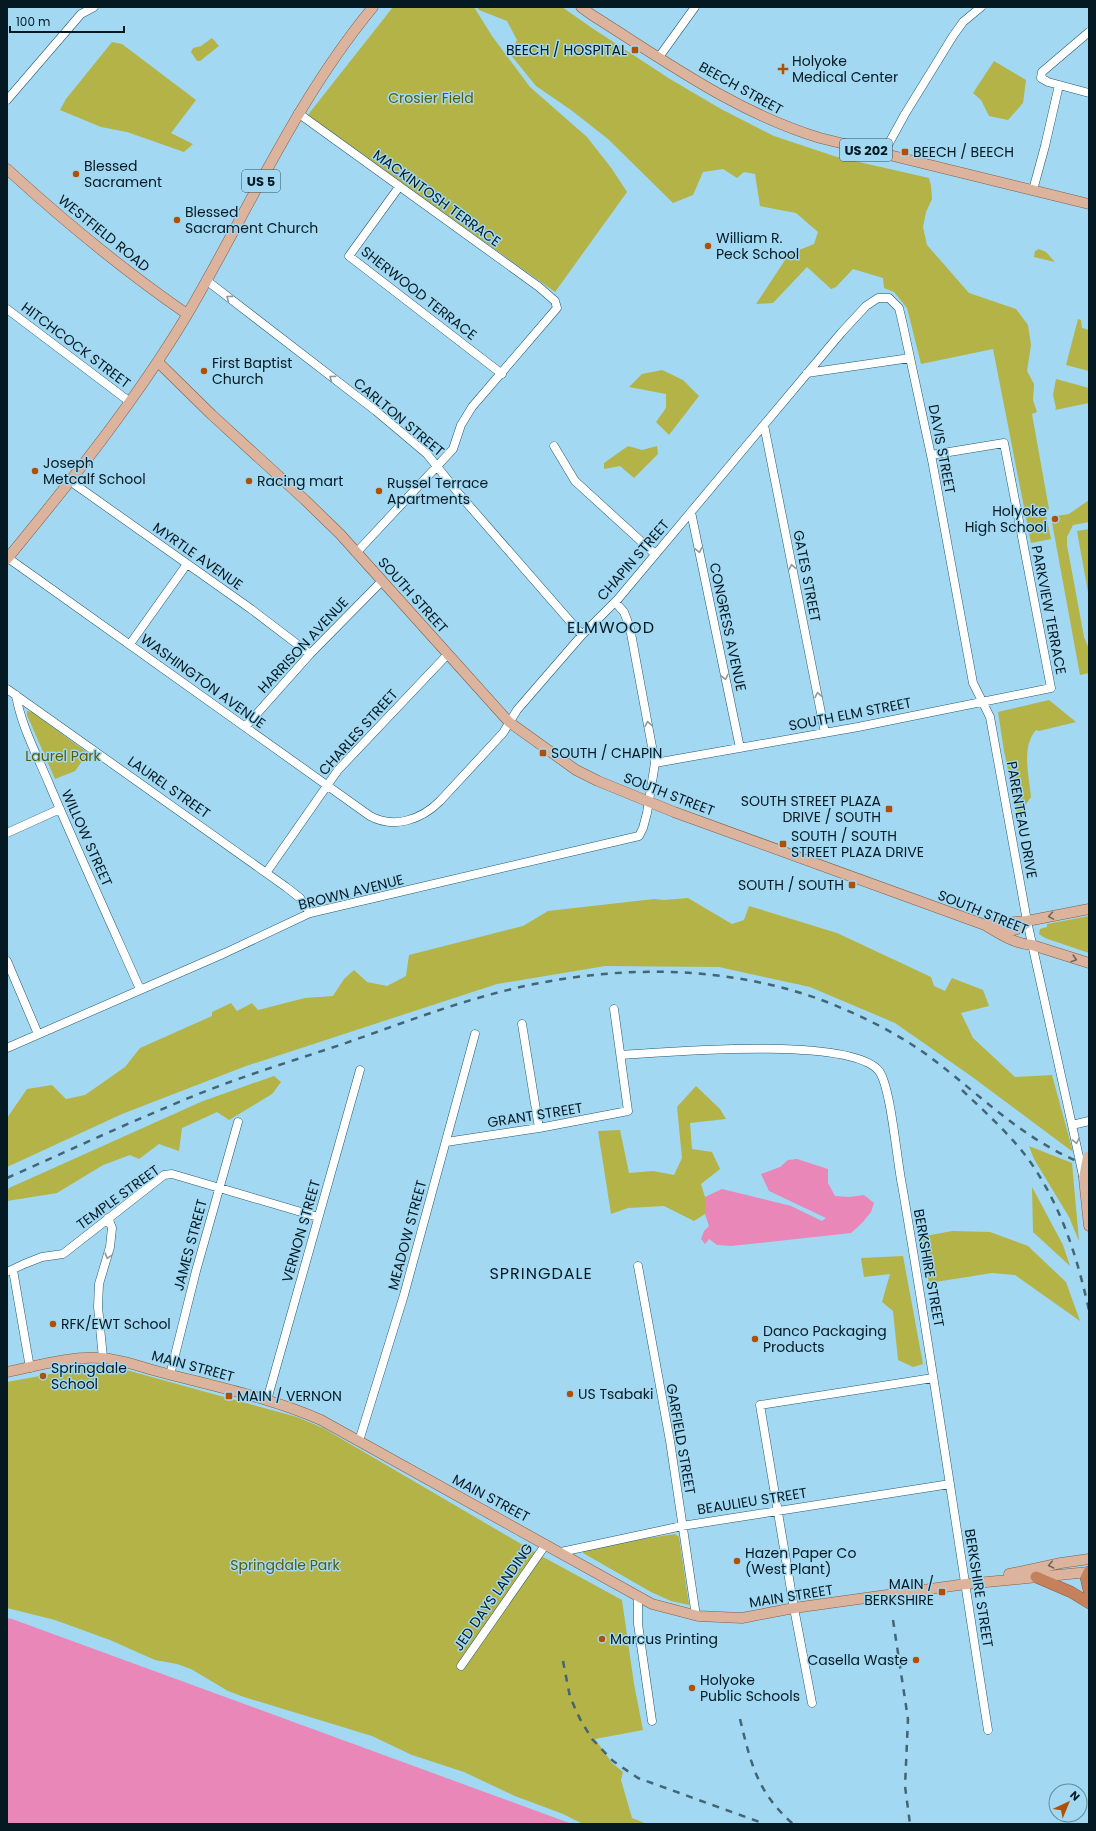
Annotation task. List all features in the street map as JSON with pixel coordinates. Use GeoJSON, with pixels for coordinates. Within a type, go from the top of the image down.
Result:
{"type":"FeatureCollection","features":[{"type":"Feature","properties":{"kind":"highway"},"geometry":{"type":"LineString","coordinates":[[1089,1572],[1086,1578],[1089,1591]]}},
{"type":"Feature","properties":{"kind":"highway"},"geometry":{"type":"LineString","coordinates":[[1036,1577],[1071,1592],[1089,1603]]}},
{"type":"Feature","properties":{"kind":"main road","name":"US 5"},"geometry":{"type":"LineString","coordinates":[[7,558],[70,481],[130,402],[158,362],[187,314],[298,113],[323,72],[373,7]]}},
{"type":"Feature","properties":{"kind":"main road","name":"BEECH STREET"},"geometry":{"type":"LineString","coordinates":[[581,7],[734,103],[760,117],[798,132],[1089,204]]}},
{"type":"Feature","properties":{"kind":"main road","name":"WESTFIELD ROAD"},"geometry":{"type":"LineString","coordinates":[[7,169],[103,253],[187,314]]}},
{"type":"Feature","properties":{"kind":"main road","name":"SOUTH STREET"},"geometry":{"type":"LineString","coordinates":[[158,362],[224,426],[305,500],[382,581],[509,722],[581,774],[647,801],[986,925],[1002,936],[1023,944],[1032,945]]}},
{"type":"Feature","properties":{"kind":"main road"},"geometry":{"type":"LineString","coordinates":[[986,925],[1001,930],[1015,930],[1023,927],[1027,921],[1089,909]]}},
{"type":"Feature","properties":{"kind":"main road"},"geometry":{"type":"LineString","coordinates":[[1032,945],[1089,963]]}},
{"type":"Feature","properties":{"kind":"main road"},"geometry":{"type":"LineString","coordinates":[[1085,1155],[1084,1178],[1089,1226]]}},
{"type":"Feature","properties":{"kind":"main road","name":"MAIN STREET"},"geometry":{"type":"LineString","coordinates":[[7,1372],[67,1360],[103,1358],[120,1360],[170,1375],[292,1407],[321,1420],[561,1552],[638,1597],[652,1604],[696,1616],[742,1618],[794,1608],[966,1584],[1089,1572]]}},
{"type":"Feature","properties":{"kind":"main road","name":"MAIN STREET"},"geometry":{"type":"LineString","coordinates":[[966,1584],[1061,1563],[1089,1559]]}},
{"type":"Feature","properties":{"kind":"street"},"geometry":{"type":"LineString","coordinates":[[7,100],[82,14],[94,7]]}},
{"type":"Feature","properties":{"kind":"street"},"geometry":{"type":"LineString","coordinates":[[659,57],[695,7]]}},
{"type":"Feature","properties":{"kind":"street"},"geometry":{"type":"LineString","coordinates":[[883,154],[905,114],[953,36],[963,22],[978,8]]}},
{"type":"Feature","properties":{"kind":"street"},"geometry":{"type":"LineString","coordinates":[[1089,32],[1042,72],[1041,78],[1048,82],[1089,93]]}},
{"type":"Feature","properties":{"kind":"street"},"geometry":{"type":"LineString","coordinates":[[1034,190],[1059,85]]}},
{"type":"Feature","properties":{"kind":"street","name":"MACKINTOSH TERRACE"},"geometry":{"type":"LineString","coordinates":[[298,113],[539,287],[555,301],[557,307],[502,374]]}},
{"type":"Feature","properties":{"kind":"street","name":"SHERWOOD TERRACE"},"geometry":{"type":"LineString","coordinates":[[399,186],[349,256],[502,374]]}},
{"type":"Feature","properties":{"kind":"street","name":"CARLTON STREET"},"geometry":{"type":"LineString","coordinates":[[206,280],[376,411],[427,454],[459,494],[582,635]]}},
{"type":"Feature","properties":{"kind":"street","name":"DAVIS STREET"},"geometry":{"type":"LineString","coordinates":[[869,304],[878,298],[889,298],[899,308],[931,455],[973,684],[981,701]]}},
{"type":"Feature","properties":{"kind":"street","name":"CHAPIN STREET"},"geometry":{"type":"LineString","coordinates":[[384,822],[392,823],[413,818],[430,811],[503,732],[517,710],[582,635],[615,602],[841,333],[869,304]]}},
{"type":"Feature","properties":{"kind":"street","name":"HITCHCOCK STREET"},"geometry":{"type":"LineString","coordinates":[[7,310],[130,402]]}},
{"type":"Feature","properties":{"kind":"street"},"geometry":{"type":"LineString","coordinates":[[807,373],[910,358]]}},
{"type":"Feature","properties":{"kind":"street"},"geometry":{"type":"LineString","coordinates":[[356,553],[453,449],[461,425],[472,407],[502,374]]}},
{"type":"Feature","properties":{"kind":"street","name":"GATES STREET"},"geometry":{"type":"LineString","coordinates":[[764,425],[825,733]]}},
{"type":"Feature","properties":{"kind":"street","name":"PARKVIEW TERRACE"},"geometry":{"type":"LineString","coordinates":[[931,455],[1004,442],[1051,688]]}},
{"type":"Feature","properties":{"kind":"street"},"geometry":{"type":"LineString","coordinates":[[554,446],[575,481],[655,554]]}},
{"type":"Feature","properties":{"kind":"street","name":"MYRTLE AVENUE"},"geometry":{"type":"LineString","coordinates":[[70,481],[310,654]]}},
{"type":"Feature","properties":{"kind":"street","name":"CONGRESS AVENUE"},"geometry":{"type":"LineString","coordinates":[[691,512],[740,748]]}},
{"type":"Feature","properties":{"kind":"street","name":"WASHINGTON AVENUE"},"geometry":{"type":"LineString","coordinates":[[7,558],[130,644],[245,728],[327,784],[361,811],[384,822]]}},
{"type":"Feature","properties":{"kind":"street"},"geometry":{"type":"LineString","coordinates":[[130,644],[187,564]]}},
{"type":"Feature","properties":{"kind":"street","name":"HARRISON AVENUE"},"geometry":{"type":"LineString","coordinates":[[245,728],[310,654],[382,581]]}},
{"type":"Feature","properties":{"kind":"street"},"geometry":{"type":"LineString","coordinates":[[615,602],[624,612],[630,628],[654,763],[647,801]]}},
{"type":"Feature","properties":{"kind":"street","name":"CHARLES STREET"},"geometry":{"type":"LineString","coordinates":[[266,873],[295,834],[327,784],[338,770],[448,654]]}},
{"type":"Feature","properties":{"kind":"street","name":"SOUTH ELM STREET"},"geometry":{"type":"LineString","coordinates":[[654,763],[825,733],[1051,688]]}},
{"type":"Feature","properties":{"kind":"street","name":"LAUREL STREET"},"geometry":{"type":"LineString","coordinates":[[7,689],[296,894],[310,914]]}},
{"type":"Feature","properties":{"kind":"street","name":"WILLOW STREET"},"geometry":{"type":"LineString","coordinates":[[16,695],[18,706],[24,722],[60,809],[140,989]]}},
{"type":"Feature","properties":{"kind":"street","name":"PARENTEAU DRIVE"},"geometry":{"type":"LineString","coordinates":[[981,701],[990,717],[1032,945]]}},
{"type":"Feature","properties":{"kind":"street","name":"BROWN AVENUE"},"geometry":{"type":"LineString","coordinates":[[7,1048],[225,953],[310,914],[638,836],[643,828],[647,813],[647,801]]}},
{"type":"Feature","properties":{"kind":"street"},"geometry":{"type":"LineString","coordinates":[[7,833],[60,809]]}},
{"type":"Feature","properties":{"kind":"street","name":"SOUTH STREET"},"geometry":{"type":"LineString","coordinates":[[1032,945],[1051,1037],[1072,1125],[1085,1155]]}},
{"type":"Feature","properties":{"kind":"street"},"geometry":{"type":"LineString","coordinates":[[7,961],[38,1034]]}},
{"type":"Feature","properties":{"kind":"street"},"geometry":{"type":"LineString","coordinates":[[614,1009],[622,1055]]}},
{"type":"Feature","properties":{"kind":"street"},"geometry":{"type":"LineString","coordinates":[[522,1024],[539,1128]]}},
{"type":"Feature","properties":{"kind":"street","name":"MEADOW STREET"},"geometry":{"type":"LineString","coordinates":[[359,1441],[404,1295],[475,1034]]}},
{"type":"Feature","properties":{"kind":"street","name":"BERKSHIRE STREET"},"geometry":{"type":"LineString","coordinates":[[622,1055],[739,1048],[796,1050],[837,1054],[862,1059],[878,1071],[885,1085],[922,1297],[933,1378],[988,1730]]}},
{"type":"Feature","properties":{"kind":"street","name":"GRANT STREET"},"geometry":{"type":"LineString","coordinates":[[446,1142],[539,1128],[628,1112],[622,1055]]}},
{"type":"Feature","properties":{"kind":"street","name":"VERNON STREET"},"geometry":{"type":"LineString","coordinates":[[267,1400],[360,1070]]}},
{"type":"Feature","properties":{"kind":"street"},"geometry":{"type":"LineString","coordinates":[[1072,1125],[1089,1121]]}},
{"type":"Feature","properties":{"kind":"street","name":"JAMES STREET"},"geometry":{"type":"LineString","coordinates":[[170,1375],[219,1188],[238,1122]]}},
{"type":"Feature","properties":{"kind":"street","name":"TEMPLE STREET"},"geometry":{"type":"LineString","coordinates":[[10,1271],[42,1257],[63,1254],[164,1175],[172,1174],[318,1217]]}},
{"type":"Feature","properties":{"kind":"street"},"geometry":{"type":"LineString","coordinates":[[103,1358],[98,1307],[100,1284],[110,1247],[112,1228],[108,1218]]}},
{"type":"Feature","properties":{"kind":"street","name":"GARFIELD STREET"},"geometry":{"type":"LineString","coordinates":[[638,1266],[670,1441],[696,1616]]}},
{"type":"Feature","properties":{"kind":"street"},"geometry":{"type":"LineString","coordinates":[[10,1271],[30,1368]]}},
{"type":"Feature","properties":{"kind":"street"},"geometry":{"type":"LineString","coordinates":[[812,1702],[794,1608],[760,1405],[933,1378]]}},
{"type":"Feature","properties":{"kind":"street","name":"BEAULIEU STREET"},"geometry":{"type":"LineString","coordinates":[[561,1552],[682,1526],[950,1484]]}},
{"type":"Feature","properties":{"kind":"street","name":"JED DAYS LANDING"},"geometry":{"type":"LineString","coordinates":[[461,1666],[546,1544]]}},
{"type":"Feature","properties":{"kind":"street"},"geometry":{"type":"LineString","coordinates":[[638,1597],[638,1624],[652,1721]]}},
{"type":"Feature","properties":{"kind":"green space","name":"Crosier Field"},"geometry":{"type":"Polygon","coordinates":[[[393,7],[474,7],[492,36],[530,87],[587,137],[612,169],[627,192],[555,292],[307,116],[393,7]]]}},
{"type":"Feature","properties":{"kind":"green space"},"geometry":{"type":"Polygon","coordinates":[[[477,7],[562,7],[670,79],[721,109],[774,136],[837,157],[929,178],[932,199],[926,212],[923,227],[927,245],[969,293],[1016,309],[1028,325],[1031,345],[1027,371],[1034,384],[1033,400],[1037,412],[1032,414],[1049,509],[1045,511],[1051,539],[1031,543],[993,349],[921,364],[907,308],[894,292],[884,288],[883,278],[853,269],[836,287],[831,289],[807,267],[773,303],[756,304],[789,254],[814,244],[818,232],[796,213],[760,206],[755,174],[744,172],[737,178],[723,169],[703,172],[693,195],[673,203],[608,139],[571,110],[536,86],[510,54],[517,40],[507,21],[479,10],[477,7]]]}},
{"type":"Feature","properties":{"kind":"green space"},"geometry":{"type":"Polygon","coordinates":[[[212,38],[219,46],[200,61],[197,61],[191,52],[193,48],[201,46],[212,38]]]}},
{"type":"Feature","properties":{"kind":"green space"},"geometry":{"type":"Polygon","coordinates":[[[112,42],[122,44],[196,100],[171,133],[193,144],[184,152],[127,132],[101,127],[60,110],[66,99],[112,42]]]}},
{"type":"Feature","properties":{"kind":"green space"},"geometry":{"type":"Polygon","coordinates":[[[994,61],[1026,80],[1023,103],[1008,120],[989,116],[981,100],[973,93],[994,61]]]}},
{"type":"Feature","properties":{"kind":"green space"},"geometry":{"type":"Polygon","coordinates":[[[1039,249],[1046,252],[1055,262],[1034,257],[1035,251],[1039,249]]]}},
{"type":"Feature","properties":{"kind":"green space"},"geometry":{"type":"Polygon","coordinates":[[[1078,319],[1081,320],[1082,328],[1089,330],[1089,371],[1066,365],[1078,319]]]}},
{"type":"Feature","properties":{"kind":"green space"},"geometry":{"type":"Polygon","coordinates":[[[662,370],[683,380],[699,396],[669,435],[656,422],[666,408],[666,394],[629,387],[642,374],[662,370]]]}},
{"type":"Feature","properties":{"kind":"green space"},"geometry":{"type":"Polygon","coordinates":[[[1056,379],[1089,388],[1089,403],[1055,410],[1056,408],[1053,395],[1056,379]]]}},
{"type":"Feature","properties":{"kind":"green space"},"geometry":{"type":"Polygon","coordinates":[[[628,446],[642,450],[657,446],[658,454],[634,478],[620,466],[604,469],[604,463],[628,446]]]}},
{"type":"Feature","properties":{"kind":"green space"},"geometry":{"type":"Polygon","coordinates":[[[1089,500],[1089,522],[1073,525],[1067,537],[1067,545],[1084,637],[1089,649],[1089,673],[1080,675],[1051,517],[1069,514],[1089,500]]]}},
{"type":"Feature","properties":{"kind":"green space"},"geometry":{"type":"Polygon","coordinates":[[[1089,529],[1089,598],[1077,531],[1089,529]]]}},
{"type":"Feature","properties":{"kind":"green space"},"geometry":{"type":"Polygon","coordinates":[[[1049,700],[1076,722],[1039,731],[1036,730],[1031,737],[1027,753],[1027,762],[1031,797],[1024,807],[1020,826],[1004,751],[998,712],[1049,700]]]}},
{"type":"Feature","properties":{"kind":"green space","name":"Laurel Park"},"geometry":{"type":"Polygon","coordinates":[[[27,711],[32,712],[88,753],[75,771],[55,779],[27,715],[27,711]]]}},
{"type":"Feature","properties":{"kind":"green space"},"geometry":{"type":"Polygon","coordinates":[[[688,898],[732,924],[744,920],[749,906],[837,933],[931,977],[934,986],[945,991],[952,978],[983,990],[989,1006],[961,1013],[973,1038],[1015,1077],[1052,1075],[1073,1152],[971,1076],[895,1023],[810,987],[719,967],[605,966],[497,984],[246,1066],[122,1114],[7,1167],[7,1118],[27,1089],[52,1085],[66,1099],[85,1095],[125,1067],[140,1048],[212,1016],[212,1012],[231,1003],[237,1011],[252,1003],[258,1010],[305,998],[333,996],[344,979],[354,970],[367,982],[387,986],[406,976],[409,955],[523,926],[548,911],[654,899],[664,900],[688,898]]]}},
{"type":"Feature","properties":{"kind":"green space"},"geometry":{"type":"Polygon","coordinates":[[[1089,916],[1089,953],[1045,938],[1039,934],[1040,929],[1047,927],[1047,924],[1089,916]]]}},
{"type":"Feature","properties":{"kind":"green space"},"geometry":{"type":"Polygon","coordinates":[[[274,1076],[281,1082],[272,1094],[229,1120],[217,1112],[182,1128],[179,1151],[159,1144],[139,1159],[130,1155],[103,1165],[57,1193],[7,1201],[7,1192],[9,1188],[203,1101],[274,1076]]]}},
{"type":"Feature","properties":{"kind":"green space"},"geometry":{"type":"Polygon","coordinates":[[[696,1086],[720,1109],[726,1119],[690,1123],[692,1149],[712,1152],[720,1169],[701,1184],[705,1197],[705,1214],[694,1221],[664,1206],[628,1208],[611,1214],[598,1131],[620,1130],[629,1173],[653,1171],[674,1175],[682,1158],[677,1107],[696,1086]]]}},
{"type":"Feature","properties":{"kind":"green space"},"geometry":{"type":"Polygon","coordinates":[[[1029,1146],[1072,1163],[1079,1241],[1069,1217],[1034,1159],[1029,1146]]]}},
{"type":"Feature","properties":{"kind":"green space"},"geometry":{"type":"Polygon","coordinates":[[[1032,1187],[1063,1245],[1070,1266],[1033,1232],[1032,1187]]]}},
{"type":"Feature","properties":{"kind":"green space"},"geometry":{"type":"Polygon","coordinates":[[[952,1231],[990,1232],[1028,1246],[1066,1282],[1080,1321],[1015,1275],[992,1273],[929,1283],[920,1237],[952,1231]]]}},
{"type":"Feature","properties":{"kind":"green space"},"geometry":{"type":"Polygon","coordinates":[[[903,1256],[923,1364],[913,1367],[898,1360],[893,1311],[882,1302],[890,1274],[864,1277],[861,1258],[903,1256]]]}},
{"type":"Feature","properties":{"kind":"green space","name":"Springdale Park"},"geometry":{"type":"Polygon","coordinates":[[[83,1368],[119,1368],[297,1417],[323,1428],[545,1558],[622,1600],[634,1684],[643,1730],[595,1739],[612,1763],[623,1772],[621,1780],[632,1818],[647,1824],[583,1824],[563,1814],[515,1796],[464,1772],[412,1755],[372,1736],[244,1697],[228,1691],[191,1669],[177,1664],[155,1660],[110,1640],[55,1620],[7,1608],[7,1382],[83,1368]]]}},
{"type":"Feature","properties":{"kind":"green space"},"geometry":{"type":"Polygon","coordinates":[[[675,1534],[679,1537],[689,1605],[671,1601],[651,1592],[583,1553],[584,1548],[675,1534]]]}},
{"type":"Feature","properties":{"kind":"shaded area"},"geometry":{"type":"Polygon","coordinates":[[[797,1159],[828,1169],[828,1183],[835,1196],[849,1197],[864,1195],[874,1203],[871,1212],[862,1223],[851,1233],[731,1246],[717,1245],[709,1239],[705,1244],[701,1239],[704,1231],[709,1226],[705,1214],[705,1197],[722,1189],[791,1206],[822,1221],[826,1218],[769,1191],[761,1174],[780,1167],[788,1160],[797,1159]]]}},
{"type":"Feature","properties":{"kind":"shaded area"},"geometry":{"type":"Polygon","coordinates":[[[7,1618],[12,1619],[572,1824],[7,1824],[7,1618]]]}},
{"type":"Feature","properties":{"kind":"railway"},"geometry":{"type":"LineString","coordinates":[[7,1178],[148,1115],[214,1088],[457,1004],[537,983],[622,973],[665,972],[708,974],[750,980],[792,990],[832,1004],[857,1015],[895,1034],[919,1049],[1005,1118],[1025,1132],[1066,1156],[1089,1166]]}},
{"type":"Feature","properties":{"kind":"railway"},"geometry":{"type":"LineString","coordinates":[[962,1090],[1016,1143],[1042,1180],[1060,1215],[1074,1252],[1089,1310]]}},
{"type":"Feature","properties":{"kind":"railway"},"geometry":{"type":"LineString","coordinates":[[893,1620],[908,1719],[905,1786],[910,1824]]}},
{"type":"Feature","properties":{"kind":"railway"},"geometry":{"type":"LineString","coordinates":[[563,1661],[570,1697],[580,1719],[592,1739],[613,1761],[638,1778],[765,1824]]}},
{"type":"Feature","properties":{"kind":"railway"},"geometry":{"type":"LineString","coordinates":[[740,1719],[752,1764],[763,1789],[781,1812],[793,1824]]}},
{"type":"Feature","properties":{"kind":"place","name":"BEECH / HOSPITAL"},"geometry":{"type":"Point","coordinates":[635,50]}},
{"type":"Feature","properties":{"kind":"place","name":"Holyoke Medical Center"},"geometry":{"type":"Point","coordinates":[783,69]}},
{"type":"Feature","properties":{"kind":"place","name":"BEECH / BEECH"},"geometry":{"type":"Point","coordinates":[905,152]}},
{"type":"Feature","properties":{"kind":"place","name":"Blessed Sacrament"},"geometry":{"type":"Point","coordinates":[76,174]}},
{"type":"Feature","properties":{"kind":"place","name":"Blessed Sacrament Church"},"geometry":{"type":"Point","coordinates":[177,220]}},
{"type":"Feature","properties":{"kind":"place","name":"William R. Peck School"},"geometry":{"type":"Point","coordinates":[708,246]}},
{"type":"Feature","properties":{"kind":"place","name":"First Baptist Church"},"geometry":{"type":"Point","coordinates":[204,371]}},
{"type":"Feature","properties":{"kind":"place","name":"Joseph Metcalf School"},"geometry":{"type":"Point","coordinates":[35,471]}},
{"type":"Feature","properties":{"kind":"place","name":"Racing mart"},"geometry":{"type":"Point","coordinates":[249,481]}},
{"type":"Feature","properties":{"kind":"place","name":"Russel Terrace Apartments"},"geometry":{"type":"Point","coordinates":[379,491]}},
{"type":"Feature","properties":{"kind":"place","name":"Holyoke High School"},"geometry":{"type":"Point","coordinates":[1055,519]}},
{"type":"Feature","properties":{"kind":"place","name":"SOUTH / CHAPIN"},"geometry":{"type":"Point","coordinates":[543,753]}},
{"type":"Feature","properties":{"kind":"place","name":"SOUTH STREET PLAZA DRIVE / SOUTH"},"geometry":{"type":"Point","coordinates":[889,809]}},
{"type":"Feature","properties":{"kind":"place","name":"SOUTH / SOUTH STREET PLAZA DRIVE"},"geometry":{"type":"Point","coordinates":[783,844]}},
{"type":"Feature","properties":{"kind":"place","name":"SOUTH / SOUTH"},"geometry":{"type":"Point","coordinates":[852,885]}},
{"type":"Feature","properties":{"kind":"place","name":"RFK/EWT School"},"geometry":{"type":"Point","coordinates":[53,1324]}},
{"type":"Feature","properties":{"kind":"place","name":"Danco Packaging Products"},"geometry":{"type":"Point","coordinates":[755,1339]}},
{"type":"Feature","properties":{"kind":"place","name":"Springdale School"},"geometry":{"type":"Point","coordinates":[43,1376]}},
{"type":"Feature","properties":{"kind":"place","name":"US Tsabaki"},"geometry":{"type":"Point","coordinates":[570,1394]}},
{"type":"Feature","properties":{"kind":"place","name":"MAIN / VERNON"},"geometry":{"type":"Point","coordinates":[229,1396]}},
{"type":"Feature","properties":{"kind":"place","name":"Hazen Paper Co (West Plant)"},"geometry":{"type":"Point","coordinates":[737,1561]}},
{"type":"Feature","properties":{"kind":"place","name":"MAIN / BERKSHIRE"},"geometry":{"type":"Point","coordinates":[942,1592]}},
{"type":"Feature","properties":{"kind":"place","name":"Marcus Printing"},"geometry":{"type":"Point","coordinates":[602,1639]}},
{"type":"Feature","properties":{"kind":"place","name":"Casella Waste"},"geometry":{"type":"Point","coordinates":[916,1660]}},
{"type":"Feature","properties":{"kind":"place","name":"Holyoke Public Schools"},"geometry":{"type":"Point","coordinates":[692,1688]}},
{"type":"Feature","properties":{"kind":"district","name":"ELMWOOD"},"geometry":{"type":"Point","coordinates":[611,627]}},
{"type":"Feature","properties":{"kind":"district","name":"SPRINGDALE"},"geometry":{"type":"Point","coordinates":[541,1273]}}]}
